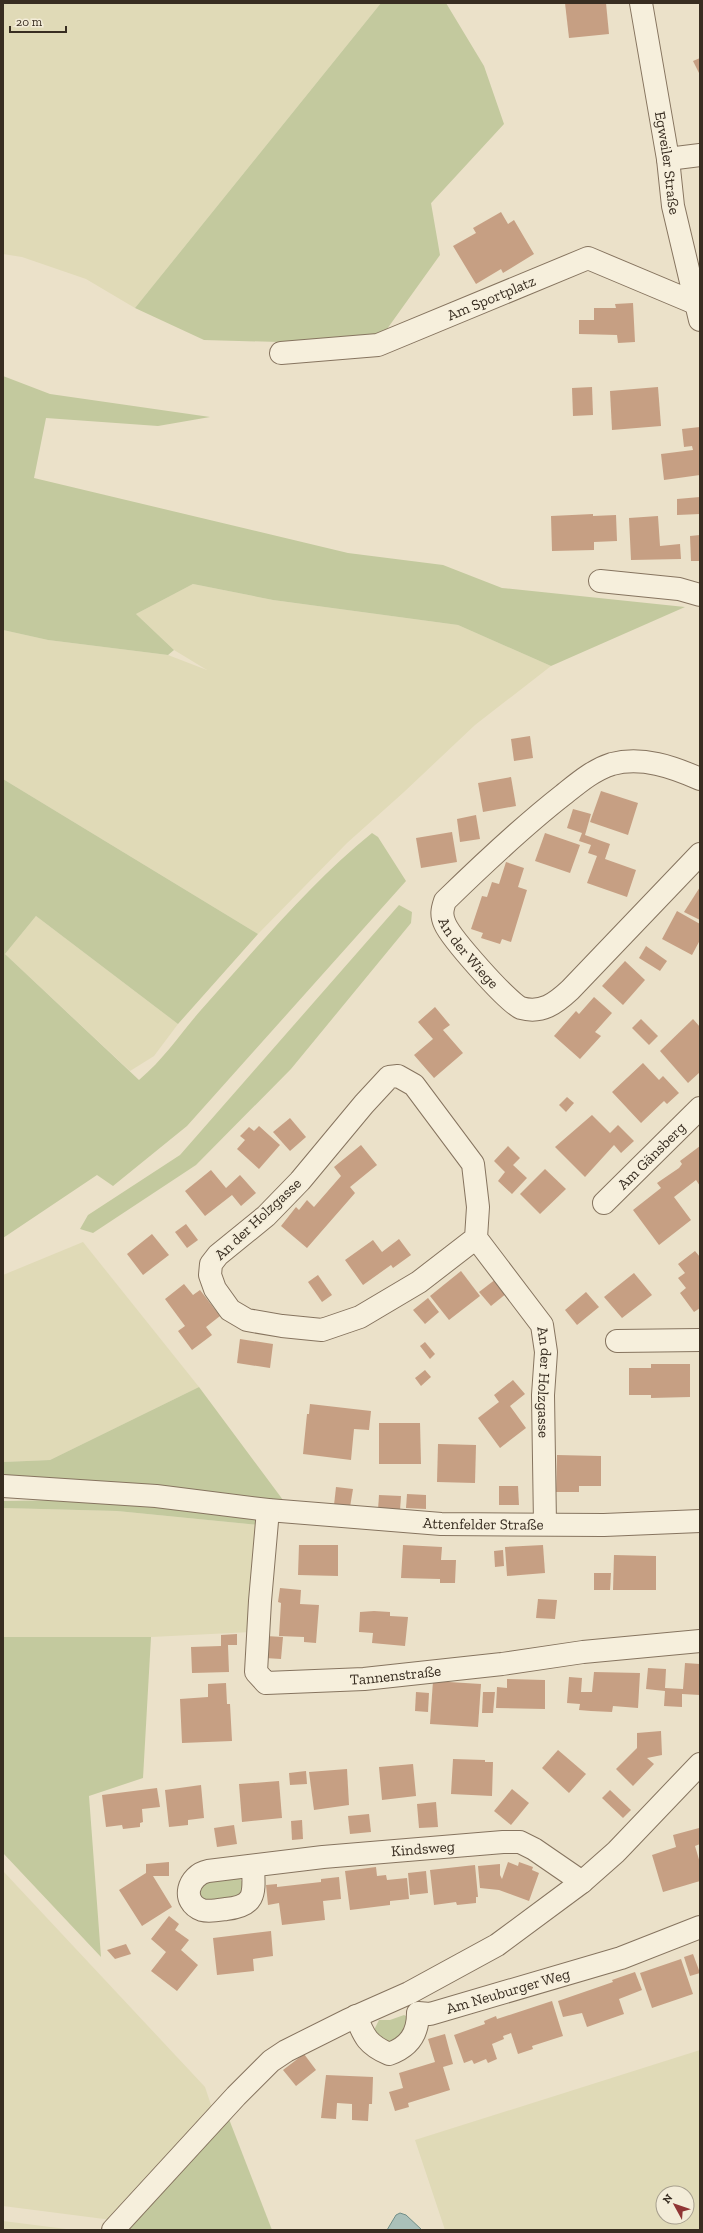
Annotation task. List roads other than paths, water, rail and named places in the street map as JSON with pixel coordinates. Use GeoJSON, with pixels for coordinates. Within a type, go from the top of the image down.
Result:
{"type":"FeatureCollection","features":[{"type":"Feature","properties":{"kind":"street","name":"Egweiler Straße"},"geometry":{"type":"LineString","coordinates":[[641,3],[668,159],[674,206],[698,312]]}},
{"type":"Feature","properties":{"kind":"street"},"geometry":{"type":"LineString","coordinates":[[668,159],[700,155]]}},
{"type":"Feature","properties":{"kind":"street","name":"Am Sportplatz"},"geometry":{"type":"LineString","coordinates":[[281,354],[378,345],[588,258],[698,312]]}},
{"type":"Feature","properties":{"kind":"street"},"geometry":{"type":"LineString","coordinates":[[600,581],[679,589],[700,595]]}},
{"type":"Feature","properties":{"kind":"street","name":"An der Wiege"},"geometry":{"type":"LineString","coordinates":[[700,779],[677,769],[649,762],[612,764],[593,772],[545,809],[491,858],[445,901],[442,913],[446,926],[509,999],[520,1008],[537,1010],[552,1005],[570,990],[700,854]]}},
{"type":"Feature","properties":{"kind":"street","name":"An der Holzgasse"},"geometry":{"type":"LineString","coordinates":[[476,1238],[419,1282],[360,1317],[322,1330],[282,1326],[246,1320],[230,1310],[222,1300],[210,1275],[211,1264],[218,1254],[266,1216],[295,1186],[364,1104],[389,1077],[398,1076],[414,1085],[473,1164],[478,1207],[476,1238],[542,1325],[546,1352],[543,1395],[545,1524]]}},
{"type":"Feature","properties":{"kind":"street","name":"Am Gänsberg"},"geometry":{"type":"LineString","coordinates":[[604,1203],[700,1108]]}},
{"type":"Feature","properties":{"kind":"street"},"geometry":{"type":"LineString","coordinates":[[617,1341],[700,1340]]}},
{"type":"Feature","properties":{"kind":"street","name":"Attenfelder Straße"},"geometry":{"type":"LineString","coordinates":[[3,1486],[156,1496],[268,1510],[441,1524],[545,1524],[700,1521]]}},
{"type":"Feature","properties":{"kind":"street","name":"Tannenstraße"},"geometry":{"type":"LineString","coordinates":[[268,1510],[260,1601],[256,1672],[266,1683],[364,1679],[502,1664],[583,1652],[700,1641]]}},
{"type":"Feature","properties":{"kind":"street"},"geometry":{"type":"LineString","coordinates":[[113,2230],[236,2096],[271,2061],[286,2051],[356,2016],[410,1993],[497,1945],[582,1882],[634,1834],[700,1764]]}},
{"type":"Feature","properties":{"kind":"street","name":"Kindsweg"},"geometry":{"type":"LineString","coordinates":[[253,1866],[329,1857],[520,1842],[534,1849],[582,1882]]}},
{"type":"Feature","properties":{"kind":"street","name":"Am Neuburger Weg"},"geometry":{"type":"LineString","coordinates":[[418,2013],[430,2014],[614,1961],[700,1927]]}},
{"type":"Feature","properties":{"kind":"street"},"geometry":{"type":"LineString","coordinates":[[356,2016],[364,2037],[376,2049],[389,2054],[403,2049],[414,2037],[418,2024],[418,2013],[410,1993]]}},
{"type":"Feature","properties":{"kind":"water"},"geometry":{"type":"Polygon","coordinates":[[[400,2213],[406,2215],[422,2230],[387,2230],[396,2215],[400,2213]]]}}]}
